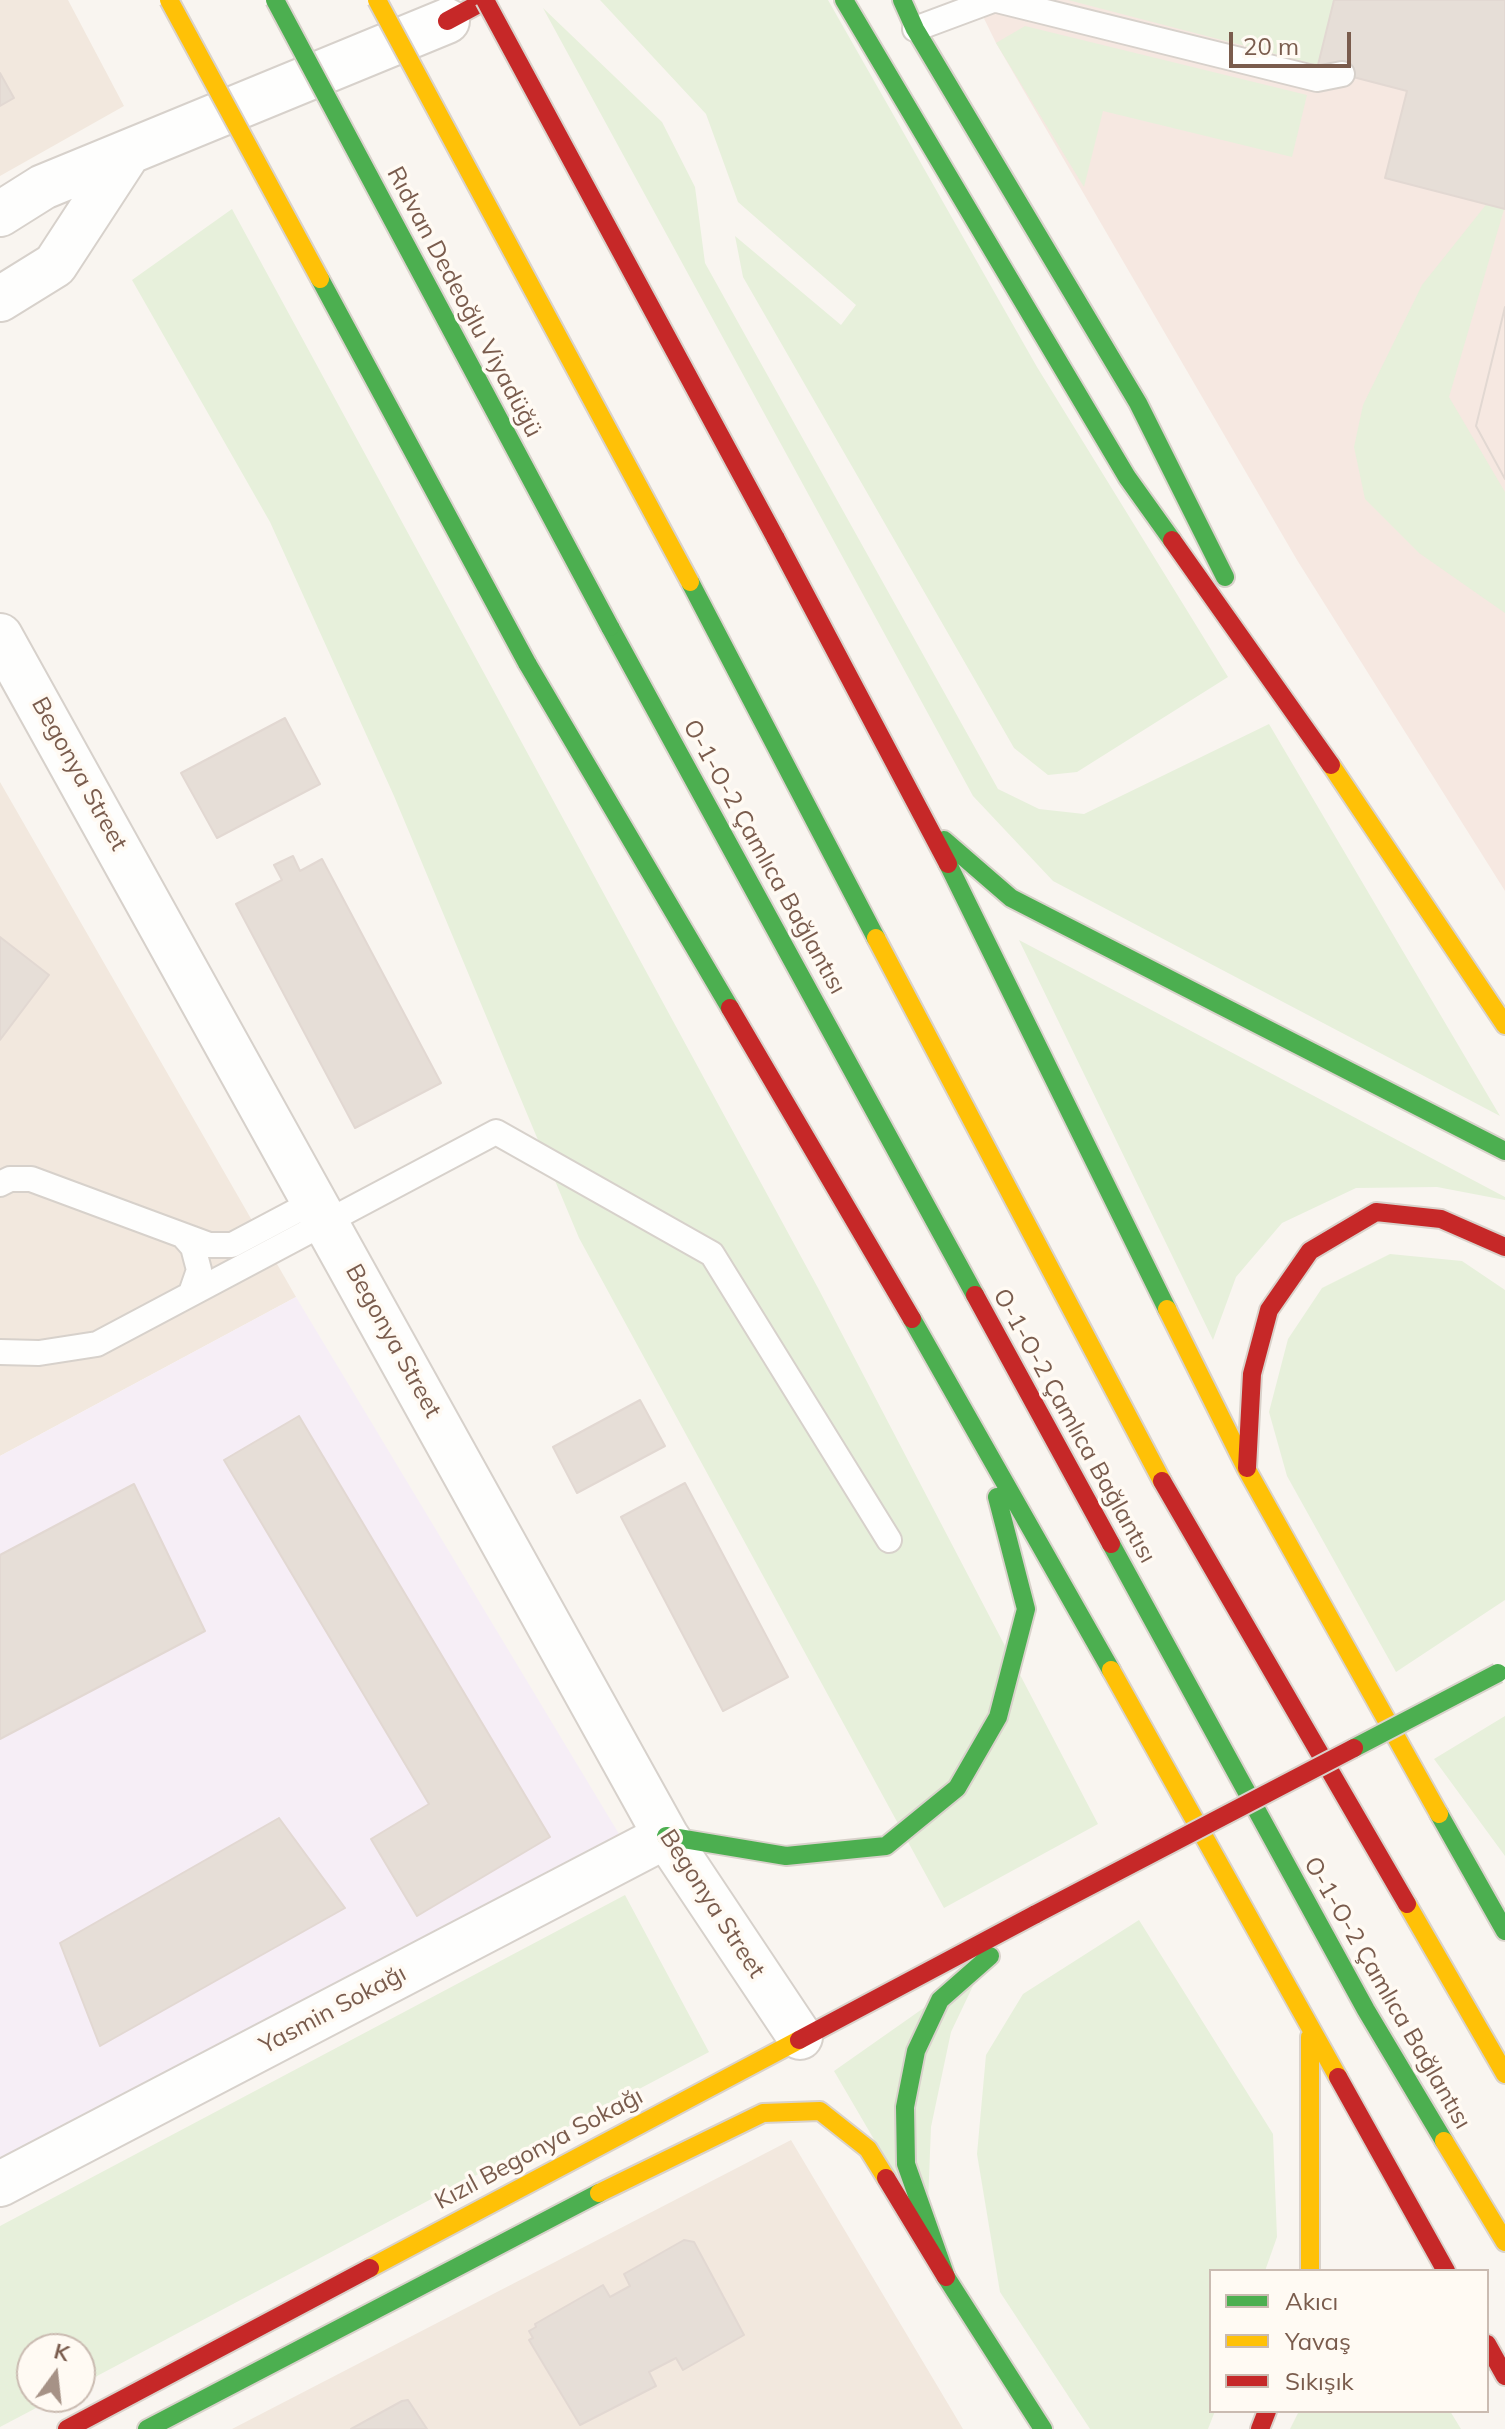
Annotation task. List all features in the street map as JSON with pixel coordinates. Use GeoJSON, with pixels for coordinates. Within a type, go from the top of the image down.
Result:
{"type":"FeatureCollection","features":[{"type":"Feature","properties":{"kind":"main road"},"geometry":{"type":"LineString","coordinates":[[169,0],[527,663],[981,1436],[1309,2030],[1445,2269]]}},
{"type":"Feature","properties":{"kind":"main road","name":"Rıdvan Dedeoğlu Viyadüğü"},"geometry":{"type":"LineString","coordinates":[[275,0],[610,627]]}},
{"type":"Feature","properties":{"kind":"main road","name":"O-1-O-2 Çamlıca Bağlantısı"},"geometry":{"type":"LineString","coordinates":[[377,0],[690,582],[1132,1430],[1505,2074]]}},
{"type":"Feature","properties":{"kind":"main road"},"geometry":{"type":"LineString","coordinates":[[456,11],[485,0],[930,828],[1247,1470],[1505,1931]]}},
{"type":"Feature","properties":{"kind":"main road"},"geometry":{"type":"LineString","coordinates":[[844,0],[1127,477],[1281,690],[1505,1025]]}},
{"type":"Feature","properties":{"kind":"main road"},"geometry":{"type":"LineString","coordinates":[[902,0],[915,29],[1138,403],[1281,690]]}},
{"type":"Feature","properties":{"kind":"main road","name":"O-1-O-2 Çamlıca Bağlantısı"},"geometry":{"type":"LineString","coordinates":[[610,627],[1366,2010],[1505,2242]]}},
{"type":"Feature","properties":{"kind":"main road"},"geometry":{"type":"LineString","coordinates":[[930,828],[1011,898],[1505,1151]]}},
{"type":"Feature","properties":{"kind":"main road"},"geometry":{"type":"LineString","coordinates":[[1247,1470],[1252,1374],[1269,1310],[1310,1251],[1376,1212],[1441,1219],[1505,1247]]}},
{"type":"Feature","properties":{"kind":"main road"},"geometry":{"type":"LineString","coordinates":[[666,1836],[786,1856],[886,1846],[957,1788],[998,1717],[1026,1609],[981,1436]]}},
{"type":"Feature","properties":{"kind":"main road"},"geometry":{"type":"LineString","coordinates":[[946,2277],[906,2164],[905,2107],[916,2051],[940,2000],[1036,1914],[1503,1669]]}},
{"type":"Feature","properties":{"kind":"main road","name":"Kızıl Begonya Sokağı"},"geometry":{"type":"LineString","coordinates":[[67,2429],[1036,1914]]}},
{"type":"Feature","properties":{"kind":"main road"},"geometry":{"type":"LineString","coordinates":[[1309,2030],[1310,2269]]}},
{"type":"Feature","properties":{"kind":"main road"},"geometry":{"type":"LineString","coordinates":[[147,2429],[673,2154],[763,2113],[820,2111],[868,2149],[1043,2429]]}},
{"type":"Feature","properties":{"kind":"main road"},"geometry":{"type":"LineString","coordinates":[[1489,2348],[1505,2376]]}},
{"type":"Feature","properties":{"kind":"street"},"geometry":{"type":"LineString","coordinates":[[0,214],[43,187],[456,11]]}},
{"type":"Feature","properties":{"kind":"street"},"geometry":{"type":"LineString","coordinates":[[0,299],[55,265],[128,153]]}},
{"type":"Feature","properties":{"kind":"street","name":"Begonya Street"},"geometry":{"type":"LineString","coordinates":[[0,636],[666,1836],[800,2037]]}},
{"type":"Feature","properties":{"kind":"street","name":"Yasmin Sokağı"},"geometry":{"type":"LineString","coordinates":[[0,2184],[666,1836]]}},
{"type":"Feature","properties":{"kind":"lane"},"geometry":{"type":"LineString","coordinates":[[915,29],[995,0],[1043,5],[1317,79],[1342,74]]}},
{"type":"Feature","properties":{"kind":"lane"},"geometry":{"type":"LineString","coordinates":[[0,1184],[10,1179],[31,1179],[185,1238],[209,1245],[232,1245],[321,1211],[496,1132],[712,1254],[889,1540]]}},
{"type":"Feature","properties":{"kind":"lane"},"geometry":{"type":"LineString","coordinates":[[0,1352],[53,1352],[97,1344],[191,1293],[321,1211]]}},
{"type":"Feature","properties":{"kind":"lane"},"geometry":{"type":"LineString","coordinates":[[185,1238],[193,1247],[199,1270],[191,1293]]}},
{"type":"Feature","properties":{"kind":"shaded area"},"geometry":{"type":"Polygon","coordinates":[[[0,0],[68,0],[124,106],[0,176],[0,0]]]}},
{"type":"Feature","properties":{"kind":"shaded area"},"geometry":{"type":"Polygon","coordinates":[[[975,0],[1505,0],[1505,891],[1297,560],[996,43],[975,0]]]}},
{"type":"Feature","properties":{"kind":"shaded area"},"geometry":{"type":"Polygon","coordinates":[[[0,782],[296,1297],[0,1456],[0,782]]]}},
{"type":"Feature","properties":{"kind":"shaded area"},"geometry":{"type":"Polygon","coordinates":[[[296,1297],[619,1834],[0,2158],[0,1456],[296,1297]]]}},
{"type":"Feature","properties":{"kind":"shaded area"},"geometry":{"type":"Polygon","coordinates":[[[791,2140],[963,2429],[232,2429],[791,2140]]]}},
{"type":"Feature","properties":{"kind":"green space"},"geometry":{"type":"Polygon","coordinates":[[[600,0],[828,0],[1037,367],[1228,677],[1077,772],[1048,775],[1014,748],[743,277],[735,236],[841,325],[856,305],[738,202],[706,114],[600,0]]]}},
{"type":"Feature","properties":{"kind":"green space"},"geometry":{"type":"Polygon","coordinates":[[[1068,0],[1334,0],[1318,65],[1068,0]]]}},
{"type":"Feature","properties":{"kind":"green space"},"geometry":{"type":"Polygon","coordinates":[[[543,8],[662,122],[695,187],[705,263],[998,789],[1039,809],[1084,814],[1269,724],[1500,1116],[1053,881],[973,796],[543,8]]]}},
{"type":"Feature","properties":{"kind":"green space"},"geometry":{"type":"Polygon","coordinates":[[[1025,26],[1307,95],[1292,157],[1103,111],[1084,187],[996,43],[1025,26]]]}},
{"type":"Feature","properties":{"kind":"green space"},"geometry":{"type":"Polygon","coordinates":[[[1493,196],[1505,206],[1449,397],[1505,492],[1505,613],[1419,553],[1365,499],[1354,447],[1363,405],[1422,285],[1493,196]]]}},
{"type":"Feature","properties":{"kind":"green space"},"geometry":{"type":"Polygon","coordinates":[[[232,209],[818,1288],[1098,1824],[944,1908],[579,1238],[394,796],[270,522],[132,280],[232,209]]]}},
{"type":"Feature","properties":{"kind":"green space"},"geometry":{"type":"Polygon","coordinates":[[[1019,940],[1505,1197],[1505,1200],[1437,1187],[1356,1188],[1282,1223],[1236,1277],[1213,1340],[1019,940]]]}},
{"type":"Feature","properties":{"kind":"green space"},"geometry":{"type":"Polygon","coordinates":[[[1390,1254],[1462,1261],[1505,1290],[1505,1600],[1396,1672],[1287,1476],[1269,1412],[1288,1339],[1322,1288],[1390,1254]]]}},
{"type":"Feature","properties":{"kind":"green space"},"geometry":{"type":"Polygon","coordinates":[[[1505,1716],[1505,1856],[1434,1759],[1505,1716]]]}},
{"type":"Feature","properties":{"kind":"green space"},"geometry":{"type":"Polygon","coordinates":[[[625,1895],[709,2052],[96,2377],[96,2333],[16,2333],[16,2413],[27,2413],[0,2427],[0,2226],[625,1895]]]}},
{"type":"Feature","properties":{"kind":"green space"},"geometry":{"type":"Polygon","coordinates":[[[1139,1920],[1273,2134],[1277,2237],[1266,2269],[1209,2269],[1209,2413],[1214,2413],[1208,2429],[1090,2429],[1000,2292],[977,2154],[986,2055],[1023,1994],[1139,1920]]]}},
{"type":"Feature","properties":{"kind":"green space"},"geometry":{"type":"Polygon","coordinates":[[[982,1967],[951,2032],[931,2127],[928,2203],[934,2242],[834,2071],[982,1967]]]}},
{"type":"Feature","properties":{"kind":"green space"},"geometry":{"type":"Polygon","coordinates":[[[1298,2413],[1451,2413],[1461,2429],[1290,2429],[1298,2413]]]}},
{"type":"Feature","properties":{"kind":"building"},"geometry":{"type":"Polygon","coordinates":[[[1334,0],[1505,0],[1505,209],[1385,178],[1407,91],[1303,64],[1318,65],[1334,0]]]}},
{"type":"Feature","properties":{"kind":"building"},"geometry":{"type":"Polygon","coordinates":[[[0,73],[14,98],[0,106],[0,73]]]}},
{"type":"Feature","properties":{"kind":"building"},"geometry":{"type":"Polygon","coordinates":[[[1505,307],[1505,479],[1476,426],[1505,307]]]}},
{"type":"Feature","properties":{"kind":"building"},"geometry":{"type":"Polygon","coordinates":[[[1505,307],[1505,479],[1476,426],[1505,307]]]}},
{"type":"Feature","properties":{"kind":"building"},"geometry":{"type":"Polygon","coordinates":[[[285,718],[320,784],[217,838],[181,773],[285,718]]]}},
{"type":"Feature","properties":{"kind":"building"},"geometry":{"type":"Polygon","coordinates":[[[293,856],[300,871],[322,859],[441,1083],[355,1128],[236,904],[282,880],[274,865],[293,856]]]}},
{"type":"Feature","properties":{"kind":"building"},"geometry":{"type":"Polygon","coordinates":[[[0,937],[49,975],[0,1040],[0,937]]]}},
{"type":"Feature","properties":{"kind":"building"},"geometry":{"type":"Polygon","coordinates":[[[640,1400],[665,1446],[577,1493],[553,1447],[640,1400]]]}},
{"type":"Feature","properties":{"kind":"building"},"geometry":{"type":"Polygon","coordinates":[[[299,1416],[550,1837],[417,1916],[371,1839],[429,1804],[224,1460],[299,1416]]]}},
{"type":"Feature","properties":{"kind":"building"},"geometry":{"type":"Polygon","coordinates":[[[685,1483],[788,1677],[723,1711],[621,1517],[685,1483]]]}},
{"type":"Feature","properties":{"kind":"building"},"geometry":{"type":"Polygon","coordinates":[[[134,1484],[205,1631],[0,1739],[0,1555],[134,1484]]]}},
{"type":"Feature","properties":{"kind":"building"},"geometry":{"type":"Polygon","coordinates":[[[279,1818],[345,1908],[100,2046],[60,1943],[279,1818]]]}},
{"type":"Feature","properties":{"kind":"building"},"geometry":{"type":"Polygon","coordinates":[[[684,2240],[694,2242],[744,2335],[683,2370],[676,2358],[649,2372],[656,2386],[580,2425],[529,2340],[533,2338],[529,2331],[536,2327],[535,2324],[603,2285],[610,2297],[630,2286],[624,2274],[684,2240]]]}},
{"type":"Feature","properties":{"kind":"building"},"geometry":{"type":"Polygon","coordinates":[[[408,2400],[427,2429],[351,2429],[402,2401],[408,2400]]]}},
{"type":"Feature","properties":{"kind":"traffic: fast"},"geometry":{"type":"LineString","coordinates":[[275,0],[610,627]]}},
{"type":"Feature","properties":{"kind":"traffic: fast"},"geometry":{"type":"LineString","coordinates":[[844,0],[1127,477],[1172,540]]}},
{"type":"Feature","properties":{"kind":"traffic: fast"},"geometry":{"type":"LineString","coordinates":[[902,0],[915,29],[1138,403],[1225,577]]}},
{"type":"Feature","properties":{"kind":"traffic: fast"},"geometry":{"type":"LineString","coordinates":[[320,279],[527,663]]}},
{"type":"Feature","properties":{"kind":"traffic: fast"},"geometry":{"type":"LineString","coordinates":[[690,582],[876,938]]}},
{"type":"Feature","properties":{"kind":"traffic: fast"},"geometry":{"type":"LineString","coordinates":[[610,627],[975,1295]]}},
{"type":"Feature","properties":{"kind":"traffic: fast"},"geometry":{"type":"LineString","coordinates":[[527,663],[730,1008]]}},
{"type":"Feature","properties":{"kind":"traffic: fast"},"geometry":{"type":"LineString","coordinates":[[944,840],[1011,898],[1505,1151]]}},
{"type":"Feature","properties":{"kind":"traffic: fast"},"geometry":{"type":"LineString","coordinates":[[948,864],[1167,1309]]}},
{"type":"Feature","properties":{"kind":"traffic: fast"},"geometry":{"type":"LineString","coordinates":[[912,1319],[1111,1670]]}},
{"type":"Feature","properties":{"kind":"traffic: fast"},"geometry":{"type":"LineString","coordinates":[[666,1836],[786,1856],[886,1846],[957,1788],[998,1717],[1026,1609],[997,1497]]}},
{"type":"Feature","properties":{"kind":"traffic: fast"},"geometry":{"type":"LineString","coordinates":[[1111,1544],[1366,2010],[1444,2141]]}},
{"type":"Feature","properties":{"kind":"traffic: fast"},"geometry":{"type":"LineString","coordinates":[[1354,1748],[1498,1673]]}},
{"type":"Feature","properties":{"kind":"traffic: fast"},"geometry":{"type":"LineString","coordinates":[[1439,1814],[1505,1931]]}},
{"type":"Feature","properties":{"kind":"traffic: fast"},"geometry":{"type":"LineString","coordinates":[[990,1956],[940,2000],[916,2051],[905,2107],[906,2164],[946,2277],[1043,2429]]}},
{"type":"Feature","properties":{"kind":"traffic: fast"},"geometry":{"type":"LineString","coordinates":[[147,2429],[599,2193]]}},
{"type":"Feature","properties":{"kind":"traffic: slow"},"geometry":{"type":"LineString","coordinates":[[169,0],[320,279]]}},
{"type":"Feature","properties":{"kind":"traffic: slow"},"geometry":{"type":"LineString","coordinates":[[377,0],[690,582]]}},
{"type":"Feature","properties":{"kind":"traffic: slow"},"geometry":{"type":"LineString","coordinates":[[1331,765],[1505,1025]]}},
{"type":"Feature","properties":{"kind":"traffic: slow"},"geometry":{"type":"LineString","coordinates":[[876,938],[1162,1481]]}},
{"type":"Feature","properties":{"kind":"traffic: slow"},"geometry":{"type":"LineString","coordinates":[[1167,1309],[1247,1470],[1439,1814]]}},
{"type":"Feature","properties":{"kind":"traffic: slow"},"geometry":{"type":"LineString","coordinates":[[1111,1670],[1338,2077]]}},
{"type":"Feature","properties":{"kind":"traffic: slow"},"geometry":{"type":"LineString","coordinates":[[1407,1904],[1505,2074]]}},
{"type":"Feature","properties":{"kind":"traffic: slow"},"geometry":{"type":"LineString","coordinates":[[1310,2037],[1310,2269]]}},
{"type":"Feature","properties":{"kind":"traffic: slow"},"geometry":{"type":"LineString","coordinates":[[370,2268],[799,2040]]}},
{"type":"Feature","properties":{"kind":"traffic: slow"},"geometry":{"type":"LineString","coordinates":[[599,2193],[763,2113],[820,2111],[868,2149],[886,2178]]}},
{"type":"Feature","properties":{"kind":"traffic: slow"},"geometry":{"type":"LineString","coordinates":[[1444,2141],[1505,2242]]}},
{"type":"Feature","properties":{"kind":"traffic: jam"},"geometry":{"type":"LineString","coordinates":[[485,0],[775,537]]}},
{"type":"Feature","properties":{"kind":"traffic: jam"},"geometry":{"type":"LineString","coordinates":[[447,21],[486,0]]}},
{"type":"Feature","properties":{"kind":"traffic: jam"},"geometry":{"type":"LineString","coordinates":[[775,537],[948,864]]}},
{"type":"Feature","properties":{"kind":"traffic: jam"},"geometry":{"type":"LineString","coordinates":[[1172,540],[1331,765]]}},
{"type":"Feature","properties":{"kind":"traffic: jam"},"geometry":{"type":"LineString","coordinates":[[730,1008],[912,1319]]}},
{"type":"Feature","properties":{"kind":"traffic: jam"},"geometry":{"type":"LineString","coordinates":[[1247,1468],[1252,1374],[1269,1310],[1310,1251],[1376,1212],[1441,1219],[1505,1247]]}},
{"type":"Feature","properties":{"kind":"traffic: jam"},"geometry":{"type":"LineString","coordinates":[[975,1295],[1111,1544]]}},
{"type":"Feature","properties":{"kind":"traffic: jam"},"geometry":{"type":"LineString","coordinates":[[1162,1481],[1407,1904]]}},
{"type":"Feature","properties":{"kind":"traffic: jam"},"geometry":{"type":"LineString","coordinates":[[1036,1914],[1354,1748]]}},
{"type":"Feature","properties":{"kind":"traffic: jam"},"geometry":{"type":"LineString","coordinates":[[799,2040],[1036,1914]]}},
{"type":"Feature","properties":{"kind":"traffic: jam"},"geometry":{"type":"LineString","coordinates":[[1338,2077],[1445,2269]]}},
{"type":"Feature","properties":{"kind":"traffic: jam"},"geometry":{"type":"LineString","coordinates":[[886,2178],[946,2277]]}},
{"type":"Feature","properties":{"kind":"traffic: jam"},"geometry":{"type":"LineString","coordinates":[[67,2429],[370,2268]]}},
{"type":"Feature","properties":{"kind":"traffic: jam"},"geometry":{"type":"LineString","coordinates":[[1489,2348],[1505,2376]]}},
{"type":"Feature","properties":{"kind":"traffic: jam"},"geometry":{"type":"LineString","coordinates":[[1260,2429],[1266,2413]]}}]}
